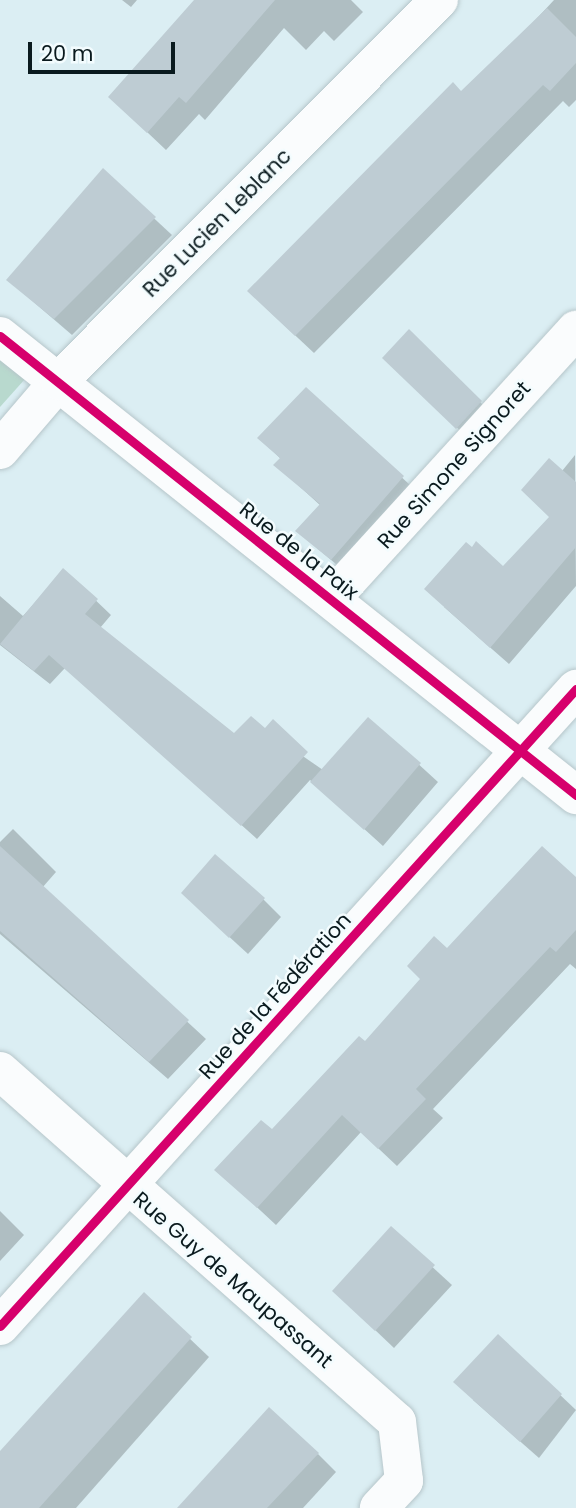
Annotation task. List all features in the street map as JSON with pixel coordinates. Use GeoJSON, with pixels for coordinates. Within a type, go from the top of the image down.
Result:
{"type":"FeatureCollection","features":[{"type":"Feature","properties":{"kind":"street","name":"Rue Lucien Leblanc"},"geometry":{"type":"LineString","coordinates":[[0,450],[59,381],[439,0]]}},
{"type":"Feature","properties":{"kind":"street","name":"Rue Simone Signoret"},"geometry":{"type":"LineString","coordinates":[[331,599],[576,330]]}},
{"type":"Feature","properties":{"kind":"street","name":"Rue de la Paix"},"geometry":{"type":"LineString","coordinates":[[0,335],[576,794]]}},
{"type":"Feature","properties":{"kind":"street","name":"Rue de la Fédération"},"geometry":{"type":"LineString","coordinates":[[0,1326],[576,689]]}},
{"type":"Feature","properties":{"kind":"street","name":"Rue Guy de Maupassant"},"geometry":{"type":"LineString","coordinates":[[0,1071],[126,1187],[397,1422],[404,1481],[379,1508]]}},
{"type":"Feature","properties":{"kind":"green space"},"geometry":{"type":"Polygon","coordinates":[[[0,360],[25,379],[0,407],[0,360]]]}},
{"type":"Feature","properties":{"kind":"building"},"geometry":{"type":"Polygon","coordinates":[[[194,0],[275,0],[186,103],[179,97],[147,133],[108,97],[194,0]]]}},
{"type":"Feature","properties":{"kind":"building"},"geometry":{"type":"Polygon","coordinates":[[[547,8],[576,37],[576,63],[550,91],[543,85],[295,336],[247,291],[453,82],[461,91],[547,8]]]}},
{"type":"Feature","properties":{"kind":"building"},"geometry":{"type":"Polygon","coordinates":[[[103,168],[156,217],[54,319],[6,280],[103,168]]]}},
{"type":"Feature","properties":{"kind":"building"},"geometry":{"type":"Polygon","coordinates":[[[409,329],[482,401],[456,429],[382,358],[409,329]]]}},
{"type":"Feature","properties":{"kind":"building"},"geometry":{"type":"Polygon","coordinates":[[[306,387],[404,476],[331,560],[295,531],[320,504],[273,465],[280,458],[257,438],[306,387]]]}},
{"type":"Feature","properties":{"kind":"building"},"geometry":{"type":"Polygon","coordinates":[[[549,458],[576,482],[576,547],[490,648],[424,589],[466,542],[472,547],[476,541],[503,566],[549,517],[521,490],[549,458]]]}},
{"type":"Feature","properties":{"kind":"building"},"geometry":{"type":"Polygon","coordinates":[[[63,568],[98,599],[85,614],[234,733],[251,716],[265,728],[273,719],[308,752],[241,826],[49,655],[34,671],[0,644],[63,568]]]}},
{"type":"Feature","properties":{"kind":"building"},"geometry":{"type":"Polygon","coordinates":[[[368,717],[421,763],[364,830],[310,782],[368,717]]]}},
{"type":"Feature","properties":{"kind":"building"},"geometry":{"type":"Polygon","coordinates":[[[0,846],[189,1020],[149,1062],[0,931],[0,846]]]}},
{"type":"Feature","properties":{"kind":"building"},"geometry":{"type":"Polygon","coordinates":[[[542,846],[576,877],[576,930],[556,952],[550,947],[416,1089],[426,1099],[378,1149],[342,1115],[257,1208],[214,1170],[261,1120],[272,1129],[359,1036],[365,1041],[420,979],[407,966],[434,936],[447,948],[542,846]]]}},
{"type":"Feature","properties":{"kind":"building"},"geometry":{"type":"Polygon","coordinates":[[[215,854],[265,898],[229,938],[181,893],[215,854]]]}},
{"type":"Feature","properties":{"kind":"building"},"geometry":{"type":"Polygon","coordinates":[[[391,1226],[435,1265],[375,1331],[332,1291],[391,1226]]]}},
{"type":"Feature","properties":{"kind":"building"},"geometry":{"type":"Polygon","coordinates":[[[144,1292],[192,1337],[39,1508],[0,1508],[0,1451],[144,1292]]]}},
{"type":"Feature","properties":{"kind":"building"},"geometry":{"type":"Polygon","coordinates":[[[498,1334],[562,1394],[520,1442],[453,1382],[498,1334]]]}},
{"type":"Feature","properties":{"kind":"building"},"geometry":{"type":"Polygon","coordinates":[[[269,1407],[319,1453],[267,1508],[177,1508],[269,1407]]]}},
{"type":"Feature","properties":{"kind":"cycle path"},"geometry":{"type":"LineString","coordinates":[[0,336],[576,795]]}},
{"type":"Feature","properties":{"kind":"cycle path"},"geometry":{"type":"LineString","coordinates":[[0,1326],[576,689]]}}]}
